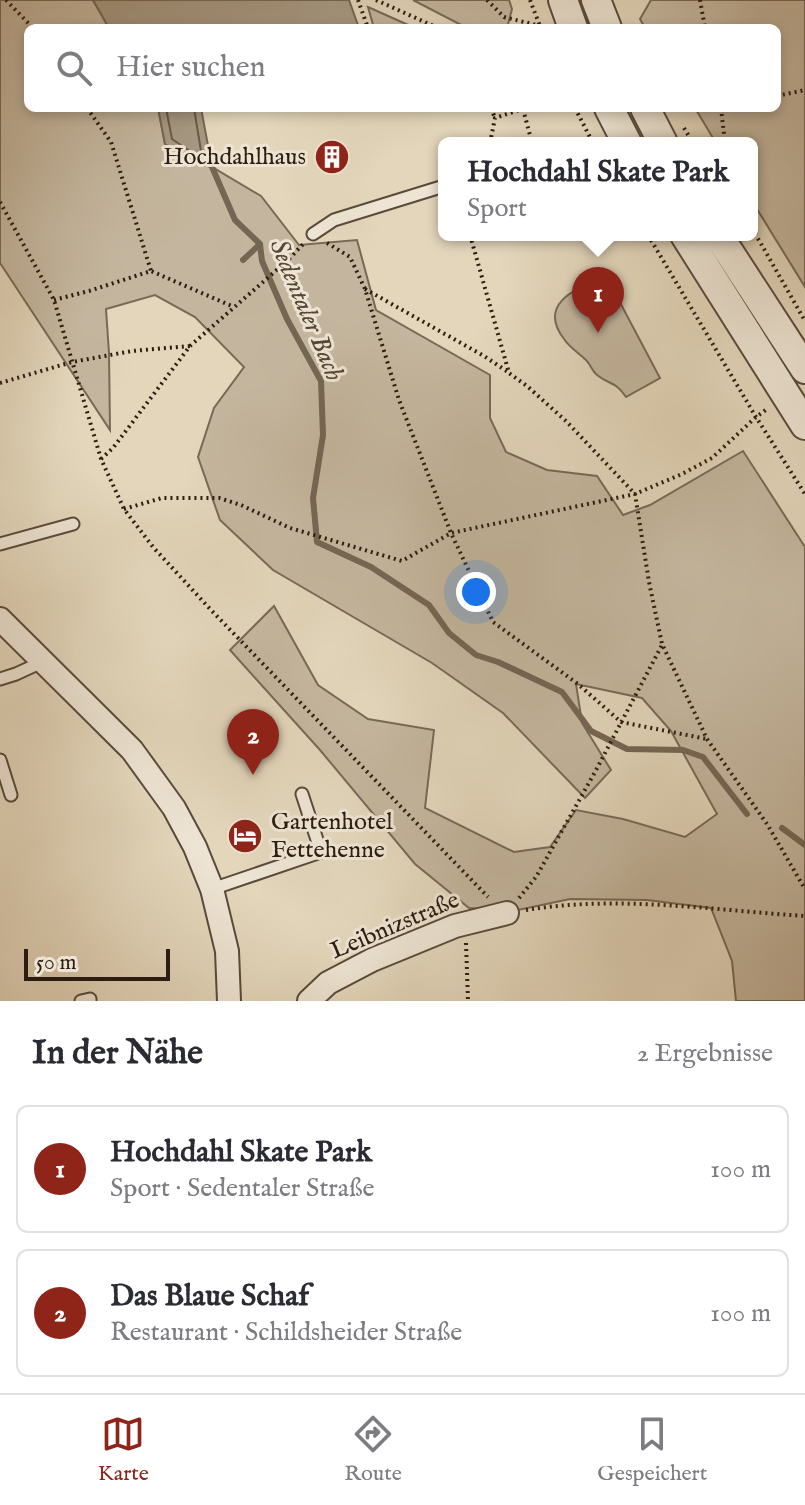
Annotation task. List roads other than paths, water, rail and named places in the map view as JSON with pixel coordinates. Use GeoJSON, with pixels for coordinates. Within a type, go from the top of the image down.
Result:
{"type":"FeatureCollection","features":[{"type":"Feature","properties":{"kind":"street"},"geometry":{"type":"LineString","coordinates":[[563,0],[572,24]]}},
{"type":"Feature","properties":{"kind":"street"},"geometry":{"type":"LineString","coordinates":[[611,112],[623,137]]}},
{"type":"Feature","properties":{"kind":"street"},"geometry":{"type":"LineString","coordinates":[[647,112],[660,137]]}},
{"type":"Feature","properties":{"kind":"street"},"geometry":{"type":"LineString","coordinates":[[689,241],[805,425]]}},
{"type":"Feature","properties":{"kind":"street"},"geometry":{"type":"LineString","coordinates":[[722,241],[802,358],[770,369]]}},
{"type":"Feature","properties":{"kind":"street"},"geometry":{"type":"LineString","coordinates":[[0,619],[132,750],[174,808],[195,847],[212,889],[227,951],[229,1001]]}},
{"type":"Feature","properties":{"kind":"street","name":"Leibnizstraße"},"geometry":{"type":"LineString","coordinates":[[309,1001],[328,983],[372,960],[455,926],[502,914]]}},
{"type":"Feature","properties":{"kind":"lane"},"geometry":{"type":"LineString","coordinates":[[313,234],[334,220],[438,188]]}},
{"type":"Feature","properties":{"kind":"lane"},"geometry":{"type":"LineString","coordinates":[[0,544],[73,524]]}},
{"type":"Feature","properties":{"kind":"lane"},"geometry":{"type":"LineString","coordinates":[[0,679],[42,662]]}},
{"type":"Feature","properties":{"kind":"lane"},"geometry":{"type":"LineString","coordinates":[[0,760],[11,795]]}},
{"type":"Feature","properties":{"kind":"lane"},"geometry":{"type":"LineString","coordinates":[[212,889],[321,852],[302,794]]}},
{"type":"Feature","properties":{"kind":"lane"},"geometry":{"type":"LineString","coordinates":[[81,1001],[90,1001]]}},
{"type":"Feature","properties":{"kind":"water"},"geometry":{"type":"Polygon","coordinates":[[[93,0],[349,0],[358,24],[107,24],[93,0]]]}},
{"type":"Feature","properties":{"kind":"water"},"geometry":{"type":"Polygon","coordinates":[[[159,112],[202,112],[212,167],[193,163],[165,144],[159,112]]]}},
{"type":"Feature","properties":{"kind":"waterway","name":"Sedentaler Bach"},"geometry":{"type":"LineString","coordinates":[[209,160],[235,220],[260,244],[262,261],[287,319],[321,381],[323,435],[313,498],[317,542],[371,567],[429,605],[449,633],[476,655],[562,692],[591,731],[627,749],[683,750],[703,757],[747,814]]}},
{"type":"Feature","properties":{"kind":"waterway"},"geometry":{"type":"LineString","coordinates":[[243,260],[260,244]]}},
{"type":"Feature","properties":{"kind":"waterway","name":"Sedentaler Bach"},"geometry":{"type":"LineString","coordinates":[[782,828],[805,845]]}},
{"type":"Feature","properties":{"kind":"place","name":"Hochdahlhaus"},"geometry":{"type":"Point","coordinates":[332,157]}},
{"type":"Feature","properties":{"kind":"place","name":"Hochdahl Skate Park"},"geometry":{"type":"Point","coordinates":[598,333]}},
{"type":"Feature","properties":{"kind":"place","name":"Das Blaue Schaf"},"geometry":{"type":"Point","coordinates":[253,775]}},
{"type":"Feature","properties":{"kind":"place","name":"Gartenhotel Fettehenne"},"geometry":{"type":"Point","coordinates":[245,836]}}]}
